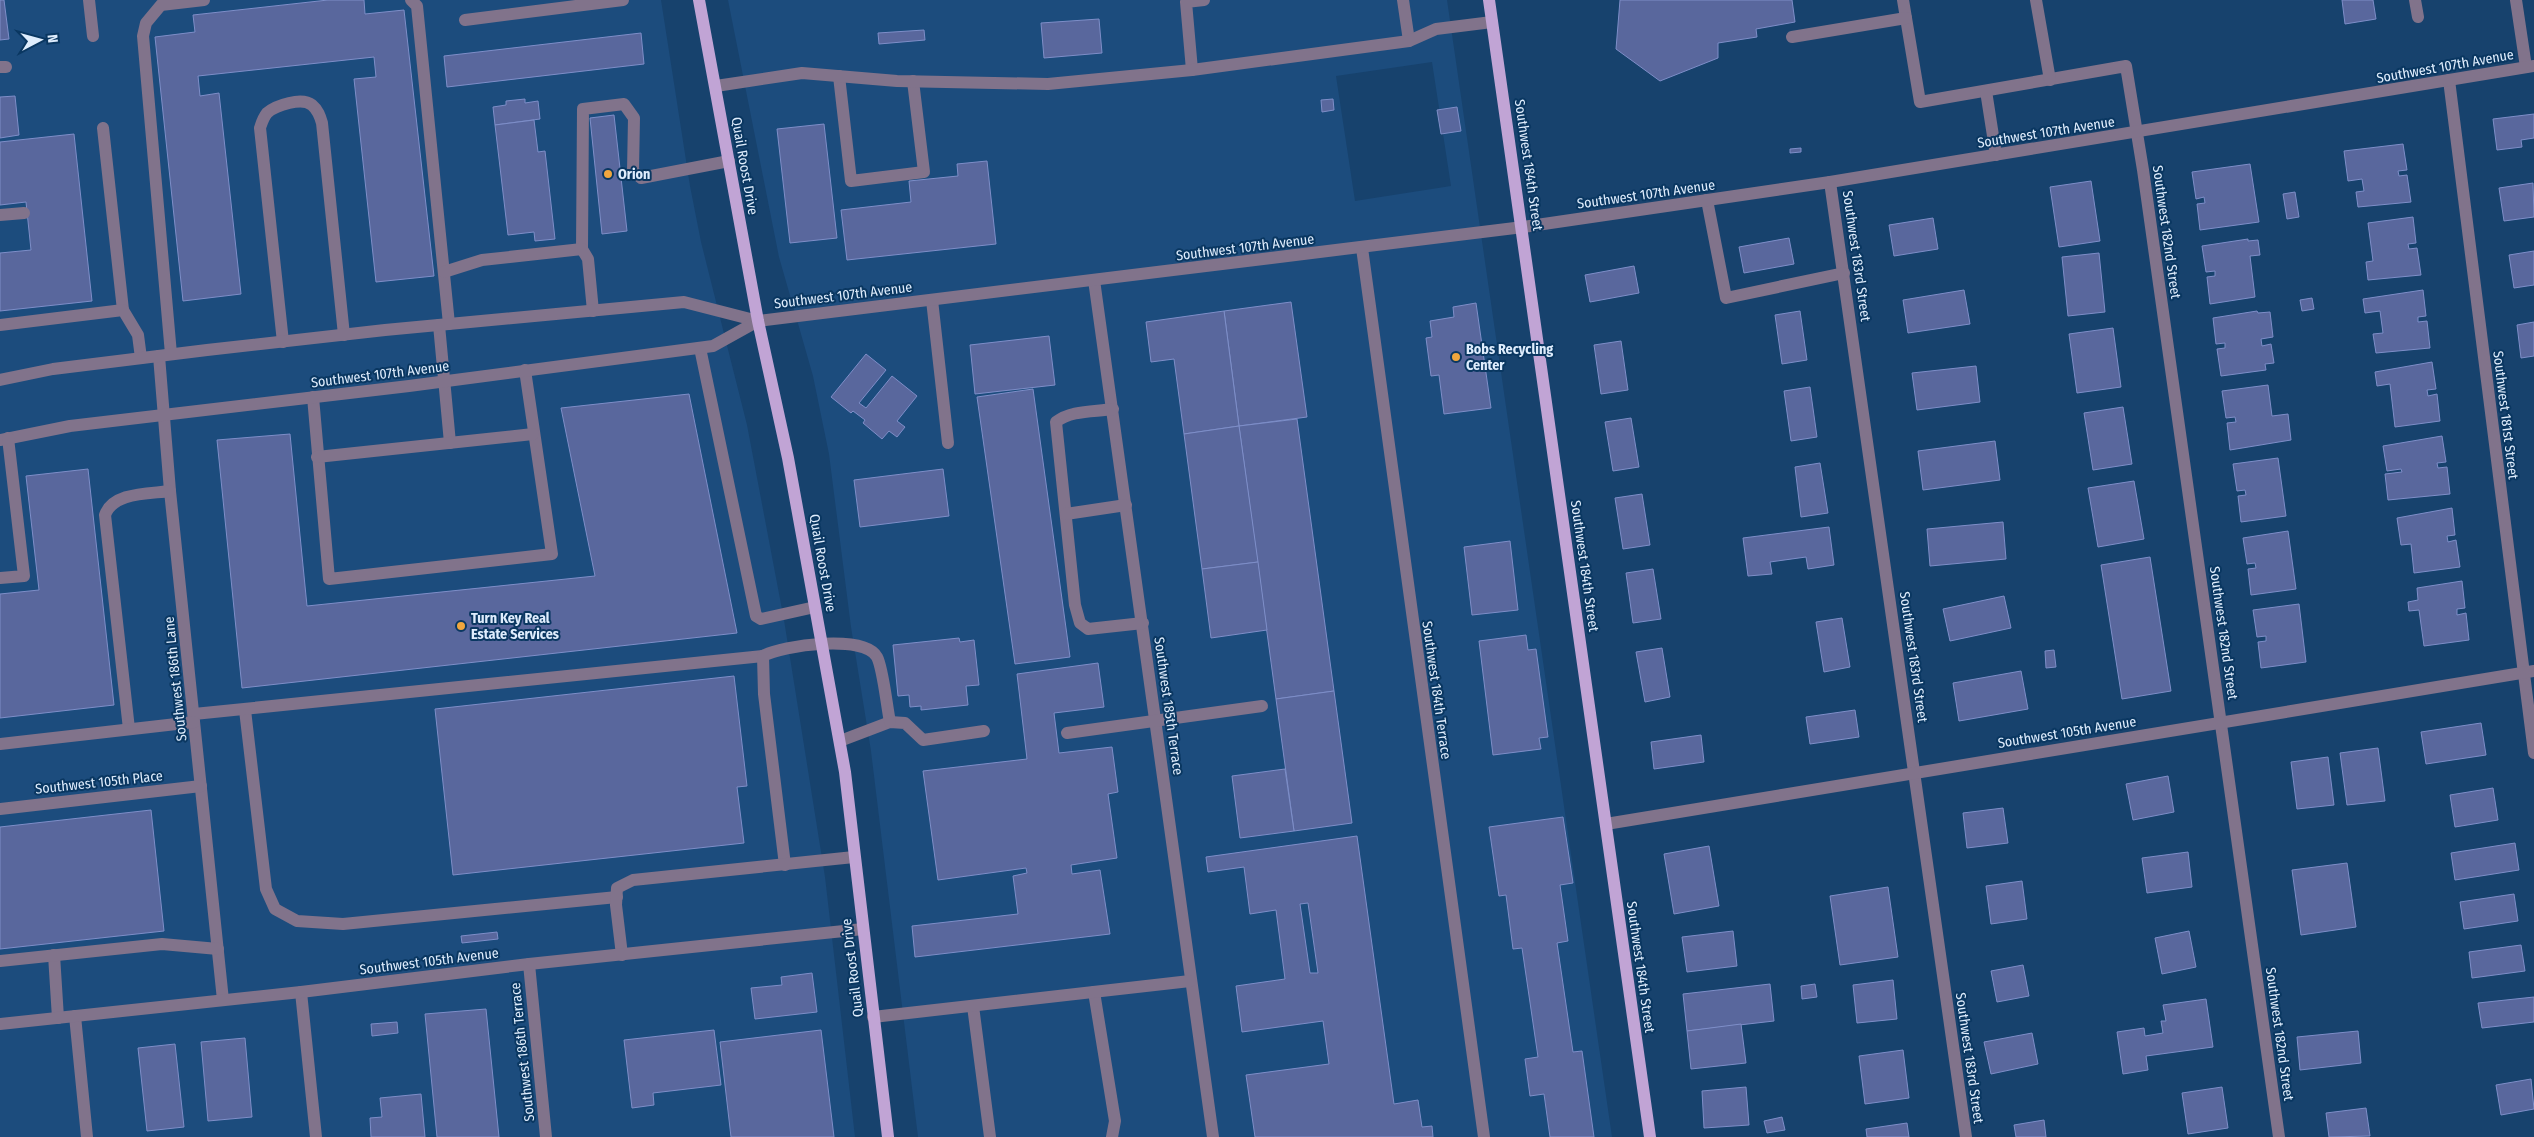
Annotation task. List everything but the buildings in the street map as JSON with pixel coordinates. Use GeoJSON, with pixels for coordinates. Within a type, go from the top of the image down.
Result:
{"type":"FeatureCollection","features":[{"type":"Feature","properties":{"kind":"main road","name":"Quail Roost Drive"},"geometry":{"type":"LineString","coordinates":[[699,0],[758,320],[788,458],[840,741],[888,1137]]}},
{"type":"Feature","properties":{"kind":"main road","name":"Southwest 184th Street"},"geometry":{"type":"LineString","coordinates":[[1489,0],[1523,227],[1650,1137]]}},
{"type":"Feature","properties":{"kind":"street"},"geometry":{"type":"LineString","coordinates":[[89,0],[93,36]]}},
{"type":"Feature","properties":{"kind":"street","name":"Southwest 186th Lane"},"geometry":{"type":"LineString","coordinates":[[204,0],[161,5],[146,22],[143,36],[165,355],[164,415],[170,491],[223,1000]]}},
{"type":"Feature","properties":{"kind":"street"},"geometry":{"type":"LineString","coordinates":[[411,0],[417,6],[444,272],[445,382],[450,443]]}},
{"type":"Feature","properties":{"kind":"street"},"geometry":{"type":"LineString","coordinates":[[465,20],[623,0]]}},
{"type":"Feature","properties":{"kind":"street"},"geometry":{"type":"LineString","coordinates":[[1192,70],[1186,2],[1204,0]]}},
{"type":"Feature","properties":{"kind":"street"},"geometry":{"type":"LineString","coordinates":[[1403,0],[1408,41]]}},
{"type":"Feature","properties":{"kind":"street"},"geometry":{"type":"LineString","coordinates":[[1903,0],[1920,102],[2050,80],[2036,0]]}},
{"type":"Feature","properties":{"kind":"street"},"geometry":{"type":"LineString","coordinates":[[2416,0],[2418,17]]}},
{"type":"Feature","properties":{"kind":"street"},"geometry":{"type":"LineString","coordinates":[[2516,0],[2530,67]]}},
{"type":"Feature","properties":{"kind":"street"},"geometry":{"type":"LineString","coordinates":[[1792,37],[1906,18]]}},
{"type":"Feature","properties":{"kind":"street"},"geometry":{"type":"LineString","coordinates":[[716,86],[802,73],[913,81],[1048,84],[1192,70],[1408,41],[1436,29],[1492,22]]}},
{"type":"Feature","properties":{"kind":"street","name":"Southwest 182nd Street"},"geometry":{"type":"LineString","coordinates":[[2050,80],[2126,66],[2222,722],[2280,1137]]}},
{"type":"Feature","properties":{"kind":"street","name":"Southwest 107th Avenue"},"geometry":{"type":"LineString","coordinates":[[0,380],[53,369],[165,355],[344,335],[684,302],[758,320],[1362,248],[1523,227],[1830,182],[2530,67]]}},
{"type":"Feature","properties":{"kind":"street"},"geometry":{"type":"LineString","coordinates":[[839,76],[851,181],[924,172],[913,81]]}},
{"type":"Feature","properties":{"kind":"street","name":"Southwest 181st Street"},"geometry":{"type":"LineString","coordinates":[[2449,80],[2529,672],[2534,753]]}},
{"type":"Feature","properties":{"kind":"street"},"geometry":{"type":"LineString","coordinates":[[1986,91],[1996,154]]}},
{"type":"Feature","properties":{"kind":"street"},"geometry":{"type":"LineString","coordinates":[[283,342],[260,128],[268,113],[276,107],[292,103],[306,102],[312,106],[319,113],[322,123],[344,335]]}},
{"type":"Feature","properties":{"kind":"street"},"geometry":{"type":"LineString","coordinates":[[593,311],[588,259],[582,249],[582,109],[624,104],[634,118],[633,171],[641,178],[729,160]]}},
{"type":"Feature","properties":{"kind":"street"},"geometry":{"type":"LineString","coordinates":[[103,128],[123,310],[138,335],[141,358]]}},
{"type":"Feature","properties":{"kind":"street","name":"Southwest 183rd Street"},"geometry":{"type":"LineString","coordinates":[[1830,182],[1966,1137]]}},
{"type":"Feature","properties":{"kind":"street"},"geometry":{"type":"LineString","coordinates":[[1707,200],[1726,298],[1844,273]]}},
{"type":"Feature","properties":{"kind":"street"},"geometry":{"type":"LineString","coordinates":[[0,215],[24,213]]}},
{"type":"Feature","properties":{"kind":"street","name":"Southwest 184th Terrace"},"geometry":{"type":"LineString","coordinates":[[1362,248],[1484,1137]]}},
{"type":"Feature","properties":{"kind":"street"},"geometry":{"type":"LineString","coordinates":[[444,272],[482,260],[582,249]]}},
{"type":"Feature","properties":{"kind":"street","name":"Southwest 185th Terrace"},"geometry":{"type":"LineString","coordinates":[[1094,280],[1213,1137]]}},
{"type":"Feature","properties":{"kind":"street"},"geometry":{"type":"LineString","coordinates":[[932,300],[948,444]]}},
{"type":"Feature","properties":{"kind":"street"},"geometry":{"type":"LineString","coordinates":[[0,325],[123,310]]}},
{"type":"Feature","properties":{"kind":"street","name":"Southwest 107th Avenue"},"geometry":{"type":"LineString","coordinates":[[4,439],[70,426],[445,382],[713,346],[758,320]]}},
{"type":"Feature","properties":{"kind":"street"},"geometry":{"type":"LineString","coordinates":[[700,348],[756,616],[761,619],[815,607]]}},
{"type":"Feature","properties":{"kind":"street"},"geometry":{"type":"LineString","coordinates":[[312,397],[329,580],[552,554],[525,370]]}},
{"type":"Feature","properties":{"kind":"street"},"geometry":{"type":"LineString","coordinates":[[1112,410],[1063,416],[1056,422],[1075,605],[1080,623],[1088,629],[1143,623]]}},
{"type":"Feature","properties":{"kind":"street"},"geometry":{"type":"LineString","coordinates":[[318,457],[533,434]]}},
{"type":"Feature","properties":{"kind":"street"},"geometry":{"type":"LineString","coordinates":[[0,578],[24,576],[4,439]]}},
{"type":"Feature","properties":{"kind":"street"},"geometry":{"type":"LineString","coordinates":[[129,729],[105,515],[108,506],[117,499],[170,491]]}},
{"type":"Feature","properties":{"kind":"street"},"geometry":{"type":"LineString","coordinates":[[1066,514],[1126,505]]}},
{"type":"Feature","properties":{"kind":"street"},"geometry":{"type":"LineString","coordinates":[[0,744],[129,729],[245,710],[763,656],[773,650],[822,644],[864,646],[877,657],[890,722]]}},
{"type":"Feature","properties":{"kind":"street"},"geometry":{"type":"LineString","coordinates":[[763,656],[764,694],[785,864]]}},
{"type":"Feature","properties":{"kind":"street","name":"Southwest 105th Avenue"},"geometry":{"type":"LineString","coordinates":[[1606,824],[2529,672]]}},
{"type":"Feature","properties":{"kind":"street"},"geometry":{"type":"LineString","coordinates":[[1067,733],[1262,706]]}},
{"type":"Feature","properties":{"kind":"street"},"geometry":{"type":"LineString","coordinates":[[245,710],[266,889],[275,909],[298,921],[343,924],[617,897]]}},
{"type":"Feature","properties":{"kind":"street"},"geometry":{"type":"LineString","coordinates":[[840,741],[890,722],[905,723],[923,740],[984,731]]}},
{"type":"Feature","properties":{"kind":"street","name":"Southwest 105th Place"},"geometry":{"type":"LineString","coordinates":[[0,808],[201,786]]}},
{"type":"Feature","properties":{"kind":"street"},"geometry":{"type":"LineString","coordinates":[[622,955],[617,888],[633,880],[854,857]]}},
{"type":"Feature","properties":{"kind":"street","name":"Southwest 105th Avenue"},"geometry":{"type":"LineString","coordinates":[[0,1024],[301,992],[529,964],[863,930]]}},
{"type":"Feature","properties":{"kind":"street"},"geometry":{"type":"LineString","coordinates":[[0,961],[162,944],[218,948]]}},
{"type":"Feature","properties":{"kind":"street"},"geometry":{"type":"LineString","coordinates":[[54,955],[58,1018]]}},
{"type":"Feature","properties":{"kind":"street","name":"Southwest 186th Terrace"},"geometry":{"type":"LineString","coordinates":[[529,964],[546,1137]]}},
{"type":"Feature","properties":{"kind":"street"},"geometry":{"type":"LineString","coordinates":[[873,1016],[1190,981]]}},
{"type":"Feature","properties":{"kind":"street"},"geometry":{"type":"LineString","coordinates":[[301,992],[316,1137]]}},
{"type":"Feature","properties":{"kind":"street"},"geometry":{"type":"LineString","coordinates":[[1094,992],[1115,1121],[1112,1137]]}},
{"type":"Feature","properties":{"kind":"street"},"geometry":{"type":"LineString","coordinates":[[973,1006],[990,1137]]}},
{"type":"Feature","properties":{"kind":"street"},"geometry":{"type":"LineString","coordinates":[[75,1016],[87,1137]]}},
{"type":"Feature","properties":{"kind":"shaded area"},"geometry":{"type":"Polygon","coordinates":[[[0,0],[661,0],[690,186],[701,242],[747,425],[784,620],[825,877],[855,1137],[0,1137],[0,0]]]}},
{"type":"Feature","properties":{"kind":"shaded area"},"geometry":{"type":"Polygon","coordinates":[[[728,0],[1447,0],[1612,1137],[918,1137],[871,751],[851,627],[829,454],[813,376],[779,257],[728,0]],[[1432,62],[1336,76],[1355,201],[1451,186],[1432,62]]]}},
{"type":"Feature","properties":{"kind":"place","name":"Orion"},"geometry":{"type":"Point","coordinates":[608,174]}},
{"type":"Feature","properties":{"kind":"place","name":"Bobs Recycling Center"},"geometry":{"type":"Point","coordinates":[1456,357]}},
{"type":"Feature","properties":{"kind":"place","name":"Turn Key Real Estate Services"},"geometry":{"type":"Point","coordinates":[461,626]}}]}
